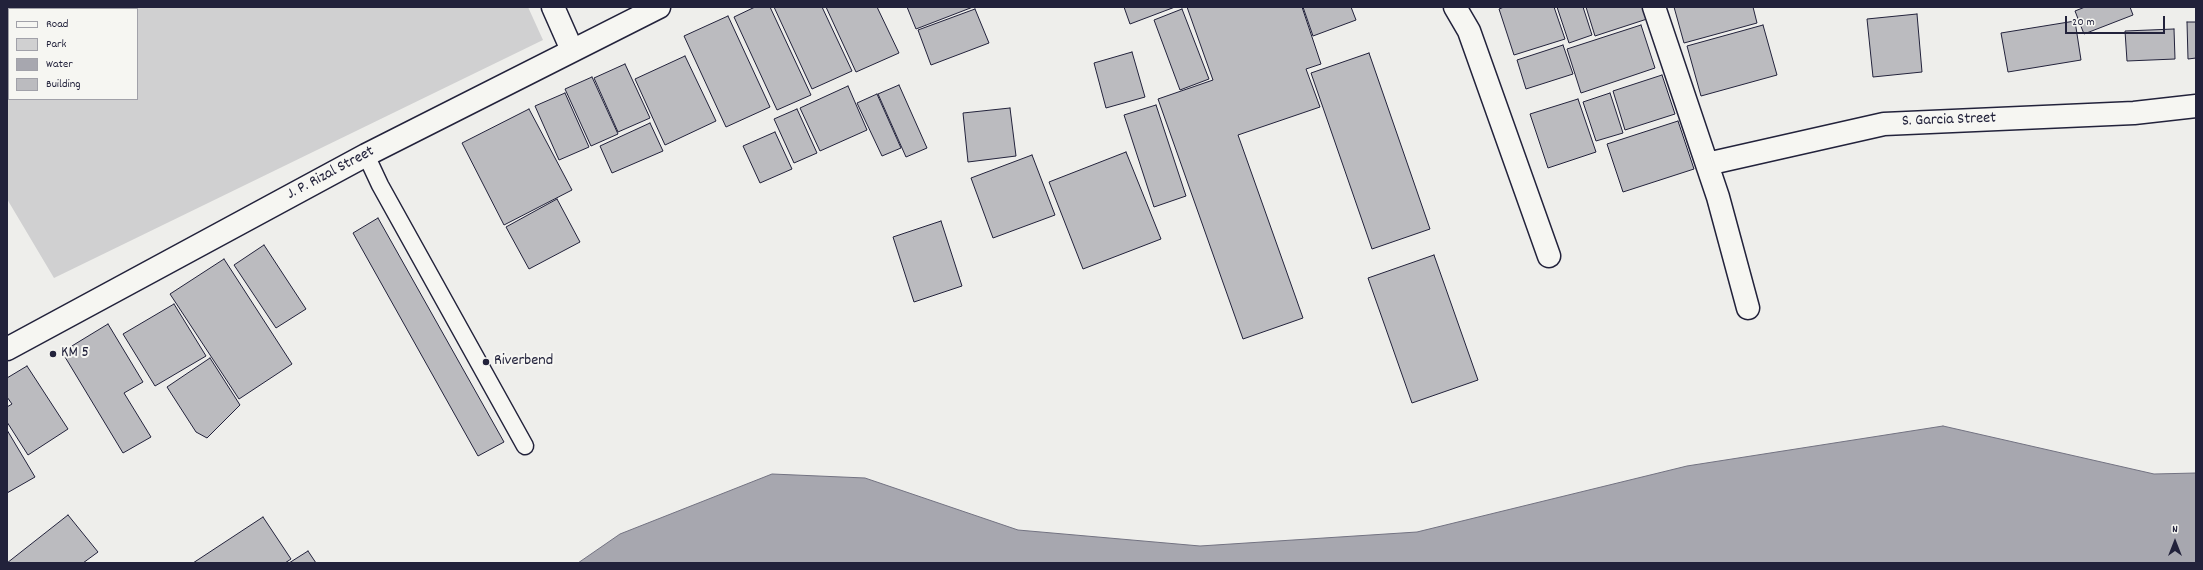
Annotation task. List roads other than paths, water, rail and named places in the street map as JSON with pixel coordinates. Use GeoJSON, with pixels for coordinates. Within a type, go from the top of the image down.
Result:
{"type":"FeatureCollection","features":[{"type":"Feature","properties":{"kind":"street"},"geometry":{"type":"LineString","coordinates":[[553,7],[572,50]]}},
{"type":"Feature","properties":{"kind":"street","name":"J. P. Rizal Street"},"geometry":{"type":"LineString","coordinates":[[7,349],[366,155],[659,7]]}},
{"type":"Feature","properties":{"kind":"street"},"geometry":{"type":"LineString","coordinates":[[1455,7],[1470,31],[1549,256]]}},
{"type":"Feature","properties":{"kind":"street"},"geometry":{"type":"LineString","coordinates":[[1654,7],[1718,196],[1748,308]]}},
{"type":"Feature","properties":{"kind":"street","name":"S. Garcia Street"},"geometry":{"type":"LineString","coordinates":[[1707,164],[1884,124],[2134,113],[2196,106]]}},
{"type":"Feature","properties":{"kind":"lane"},"geometry":{"type":"LineString","coordinates":[[366,155],[380,185],[525,446]]}},
{"type":"Feature","properties":{"kind":"water"},"geometry":{"type":"Polygon","coordinates":[[[1943,426],[2154,474],[2196,473],[2196,563],[578,563],[620,534],[772,474],[865,478],[1018,530],[1200,546],[1417,532],[1687,466],[1943,426]]]}},
{"type":"Feature","properties":{"kind":"place","name":"KM 5"},"geometry":{"type":"Point","coordinates":[53,354]}},
{"type":"Feature","properties":{"kind":"place","name":"Riverbend"},"geometry":{"type":"Point","coordinates":[486,362]}}]}
